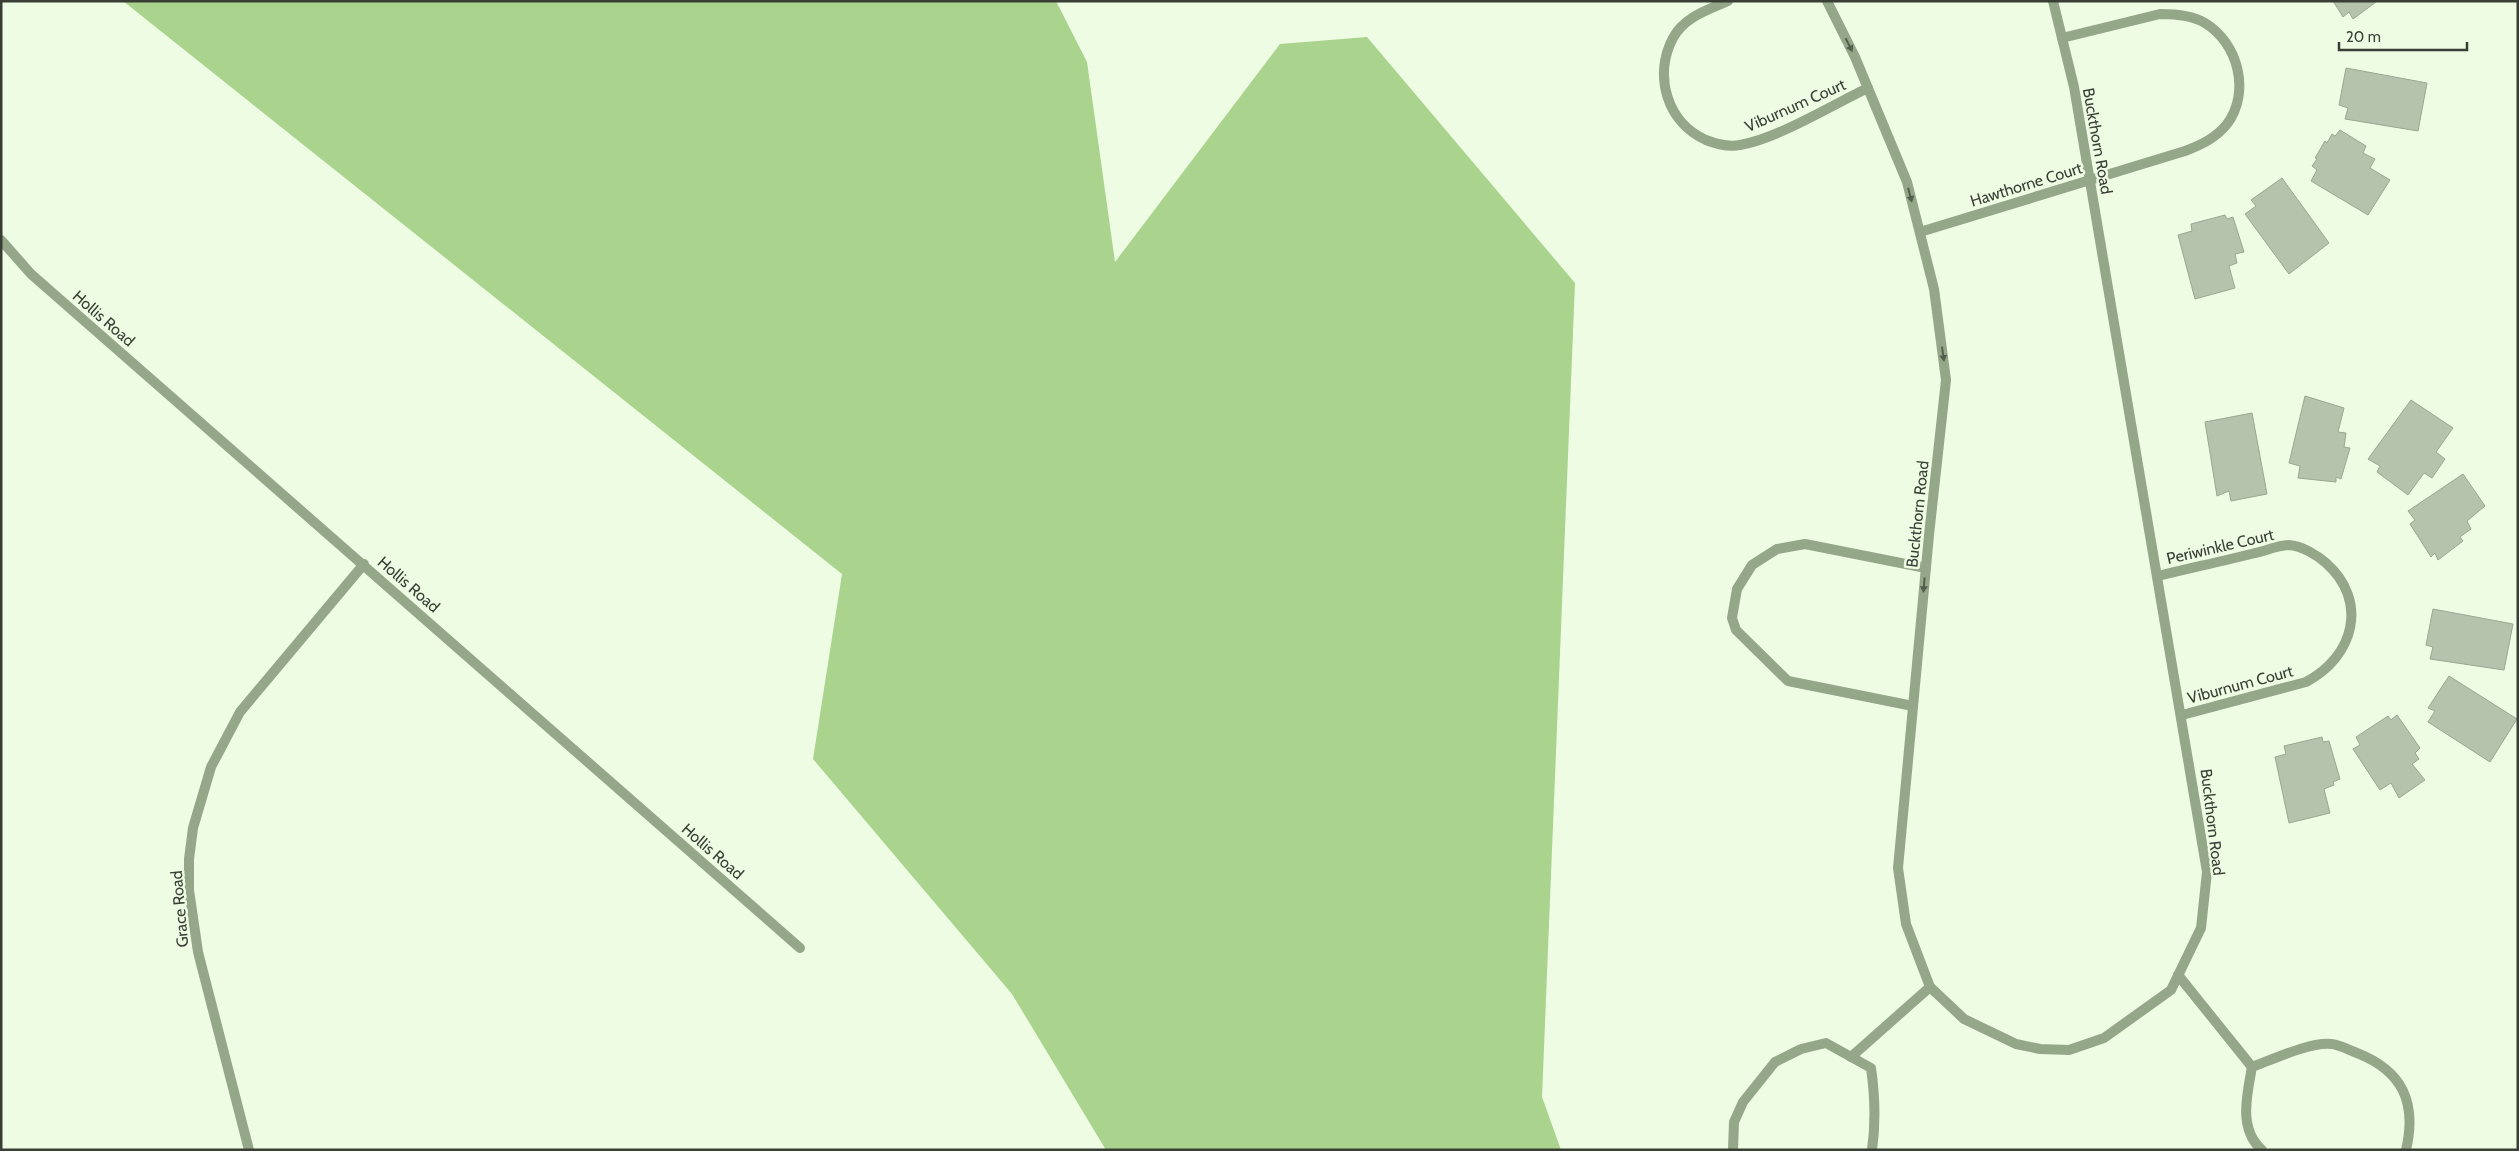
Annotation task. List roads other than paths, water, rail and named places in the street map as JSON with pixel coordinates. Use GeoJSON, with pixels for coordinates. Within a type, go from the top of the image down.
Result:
{"type":"FeatureCollection","features":[{"type":"Feature","properties":{"kind":"street","name":"Buckthorn Road"},"geometry":{"type":"LineString","coordinates":[[1827,1],[1868,88],[1907,182],[1934,289],[1946,380],[1926,568],[1898,868],[1906,924],[1930,987],[1964,1019],[2016,1044],[2040,1049],[2069,1050],[2104,1038],[2171,990],[2202,928],[2207,872],[2182,714],[2074,87],[2053,1]]}},
{"type":"Feature","properties":{"kind":"street","name":"Viburnum Court"},"geometry":{"type":"LineString","coordinates":[[1725,3],[1694,15],[1673,37],[1663,65],[1665,94],[1675,114],[1696,135],[1716,144],[1738,146],[1768,137],[1868,88]]}},
{"type":"Feature","properties":{"kind":"street","name":"Hawthorne Court"},"geometry":{"type":"LineString","coordinates":[[1920,232],[2206,144],[2227,124],[2238,97],[2238,68],[2226,42],[2204,23],[2176,14],[2160,14],[2062,38]]}},
{"type":"Feature","properties":{"kind":"street","name":"Hollis Road"},"geometry":{"type":"LineString","coordinates":[[1,240],[32,274],[800,948]]}},
{"type":"Feature","properties":{"kind":"street"},"geometry":{"type":"LineString","coordinates":[[1913,706],[1788,682],[1736,630],[1732,618],[1737,589],[1752,564],[1777,549],[1805,544],[1926,568]]}},
{"type":"Feature","properties":{"kind":"street","name":"Viburnum Court"},"geometry":{"type":"LineString","coordinates":[[2182,714],[2306,682],[2322,673],[2342,651],[2350,631],[2350,601],[2338,574],[2316,554],[2289,545]]}},
{"type":"Feature","properties":{"kind":"street","name":"Periwinkle Court"},"geometry":{"type":"LineString","coordinates":[[2158,576],[2289,545]]}},
{"type":"Feature","properties":{"kind":"street","name":"Grace Road"},"geometry":{"type":"LineString","coordinates":[[249,1150],[198,952],[189,890],[189,859],[193,828],[211,767],[240,712],[364,564]]}},
{"type":"Feature","properties":{"kind":"street"},"geometry":{"type":"LineString","coordinates":[[2178,975],[2252,1067],[2245,1111],[2253,1142],[2262,1150]]}},
{"type":"Feature","properties":{"kind":"street"},"geometry":{"type":"LineString","coordinates":[[1851,1056],[1930,987]]}},
{"type":"Feature","properties":{"kind":"street"},"geometry":{"type":"LineString","coordinates":[[1733,1150],[1734,1122],[1743,1102],[1775,1062],[1802,1049],[1826,1043],[1871,1068],[1876,1099],[1876,1127],[1872,1150]]}},
{"type":"Feature","properties":{"kind":"street"},"geometry":{"type":"LineString","coordinates":[[2252,1067],[2297,1050],[2332,1043],[2376,1060],[2398,1080],[2408,1100],[2411,1130],[2406,1150]]}}]}
